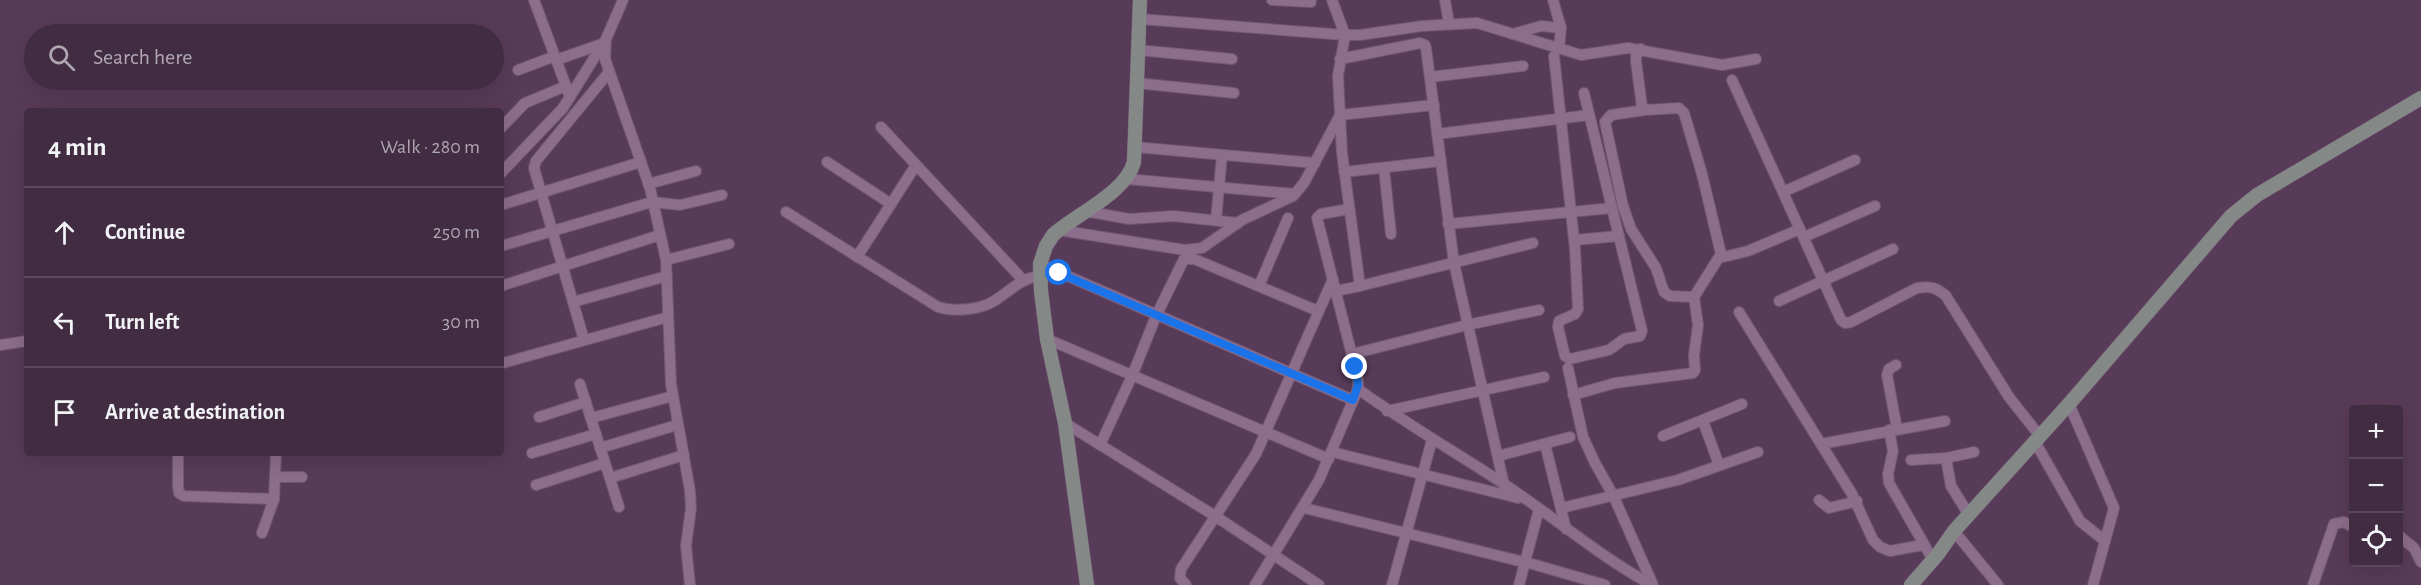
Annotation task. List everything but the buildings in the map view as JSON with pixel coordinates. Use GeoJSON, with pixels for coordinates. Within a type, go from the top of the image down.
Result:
{"type":"FeatureCollection","features":[{"type":"Feature","properties":{"kind":"street"},"geometry":{"type":"LineString","coordinates":[[534,0],[568,91]]}},
{"type":"Feature","properties":{"kind":"street"},"geometry":{"type":"LineString","coordinates":[[504,170],[549,125],[568,91],[604,41],[623,0]]}},
{"type":"Feature","properties":{"kind":"street"},"geometry":{"type":"LineString","coordinates":[[1087,585],[1065,423],[1047,339],[1040,270],[1046,246],[1058,230],[1127,179],[1134,162],[1140,0]]}},
{"type":"Feature","properties":{"kind":"street"},"geometry":{"type":"LineString","coordinates":[[1272,0],[1311,2]]}},
{"type":"Feature","properties":{"kind":"street"},"geometry":{"type":"LineString","coordinates":[[1332,0],[1345,35],[1338,76],[1340,115],[1344,172],[1360,286]]}},
{"type":"Feature","properties":{"kind":"street"},"geometry":{"type":"LineString","coordinates":[[1445,0],[1449,24]]}},
{"type":"Feature","properties":{"kind":"street"},"geometry":{"type":"LineString","coordinates":[[1553,0],[1561,28],[1557,53],[1578,309],[1575,314],[1558,321],[1565,356],[1569,359],[1609,350],[1624,339],[1642,334],[1584,93]]}},
{"type":"Feature","properties":{"kind":"street"},"geometry":{"type":"LineString","coordinates":[[1140,20],[1345,35],[1422,26],[1477,23],[1512,34],[1557,53],[1583,55],[1628,48],[1722,65],[1756,59]]}},
{"type":"Feature","properties":{"kind":"street"},"geometry":{"type":"LineString","coordinates":[[1512,34],[1541,26],[1561,28]]}},
{"type":"Feature","properties":{"kind":"street"},"geometry":{"type":"LineString","coordinates":[[518,70],[604,41]]}},
{"type":"Feature","properties":{"kind":"street"},"geometry":{"type":"LineString","coordinates":[[604,41],[605,59],[648,184],[666,260],[673,396],[690,490],[691,508],[686,540],[690,585]]}},
{"type":"Feature","properties":{"kind":"street"},"geometry":{"type":"LineString","coordinates":[[1340,59],[1423,44],[1426,48],[1454,263],[1504,485]]}},
{"type":"Feature","properties":{"kind":"street"},"geometry":{"type":"LineString","coordinates":[[1138,50],[1232,59]]}},
{"type":"Feature","properties":{"kind":"street"},"geometry":{"type":"LineString","coordinates":[[1641,50],[1636,56],[1636,61],[1642,107],[1645,110]]}},
{"type":"Feature","properties":{"kind":"street"},"geometry":{"type":"LineString","coordinates":[[1430,77],[1523,66]]}},
{"type":"Feature","properties":{"kind":"street"},"geometry":{"type":"LineString","coordinates":[[584,340],[534,171],[534,164],[609,72]]}},
{"type":"Feature","properties":{"kind":"street"},"geometry":{"type":"LineString","coordinates":[[1732,80],[1845,323],[1917,288],[1929,286],[1937,288],[1946,296],[2037,438],[2080,521],[2105,541]]}},
{"type":"Feature","properties":{"kind":"street"},"geometry":{"type":"LineString","coordinates":[[1136,83],[1234,93]]}},
{"type":"Feature","properties":{"kind":"street"},"geometry":{"type":"LineString","coordinates":[[504,125],[525,103],[568,91]]}},
{"type":"Feature","properties":{"kind":"street"},"geometry":{"type":"LineString","coordinates":[[1913,584],[1954,531],[2069,404],[2231,216],[2257,195],[2421,98]]}},
{"type":"Feature","properties":{"kind":"street"},"geometry":{"type":"LineString","coordinates":[[1340,115],[1434,105]]}},
{"type":"Feature","properties":{"kind":"street"},"geometry":{"type":"LineString","coordinates":[[1573,395],[1615,383],[1694,373],[1694,349],[1698,325],[1694,297],[1721,252],[1684,113],[1679,108],[1611,115],[1605,122],[1623,206],[1631,228],[1656,268],[1664,292],[1670,296],[1694,297]]}},
{"type":"Feature","properties":{"kind":"street"},"geometry":{"type":"LineString","coordinates":[[1058,230],[1191,251],[1203,248],[1238,223],[1295,194],[1304,183],[1340,115]]}},
{"type":"Feature","properties":{"kind":"street"},"geometry":{"type":"LineString","coordinates":[[1437,134],[1589,115]]}},
{"type":"Feature","properties":{"kind":"street"},"geometry":{"type":"LineString","coordinates":[[881,128],[1023,280]]}},
{"type":"Feature","properties":{"kind":"street"},"geometry":{"type":"LineString","coordinates":[[1135,147],[1314,163]]}},
{"type":"Feature","properties":{"kind":"street"},"geometry":{"type":"LineString","coordinates":[[1216,220],[1222,155]]}},
{"type":"Feature","properties":{"kind":"street"},"geometry":{"type":"LineString","coordinates":[[1784,192],[1855,160]]}},
{"type":"Feature","properties":{"kind":"street"},"geometry":{"type":"LineString","coordinates":[[1344,172],[1441,161]]}},
{"type":"Feature","properties":{"kind":"street"},"geometry":{"type":"LineString","coordinates":[[504,204],[641,162]]}},
{"type":"Feature","properties":{"kind":"street"},"geometry":{"type":"LineString","coordinates":[[827,162],[891,204]]}},
{"type":"Feature","properties":{"kind":"street"},"geometry":{"type":"LineString","coordinates":[[857,257],[916,165]]}},
{"type":"Feature","properties":{"kind":"street"},"geometry":{"type":"LineString","coordinates":[[1384,168],[1390,234]]}},
{"type":"Feature","properties":{"kind":"street"},"geometry":{"type":"LineString","coordinates":[[648,184],[696,171]]}},
{"type":"Feature","properties":{"kind":"street"},"geometry":{"type":"LineString","coordinates":[[1127,179],[1295,194]]}},
{"type":"Feature","properties":{"kind":"street"},"geometry":{"type":"LineString","coordinates":[[504,245],[652,202],[680,205],[722,195]]}},
{"type":"Feature","properties":{"kind":"street"},"geometry":{"type":"LineString","coordinates":[[1719,258],[1748,251],[1875,206]]}},
{"type":"Feature","properties":{"kind":"street"},"geometry":{"type":"LineString","coordinates":[[1448,224],[1571,210],[1612,208]]}},
{"type":"Feature","properties":{"kind":"street"},"geometry":{"type":"LineString","coordinates":[[1255,585],[1304,508],[1331,456],[1358,389],[1358,379],[1317,218],[1321,214],[1349,209]]}},
{"type":"Feature","properties":{"kind":"street"},"geometry":{"type":"LineString","coordinates":[[1085,211],[1129,219],[1164,216],[1238,223]]}},
{"type":"Feature","properties":{"kind":"street"},"geometry":{"type":"LineString","coordinates":[[786,212],[938,307],[947,310],[990,303],[1040,270]]}},
{"type":"Feature","properties":{"kind":"street"},"geometry":{"type":"LineString","coordinates":[[1259,286],[1288,218]]}},
{"type":"Feature","properties":{"kind":"street"},"geometry":{"type":"LineString","coordinates":[[504,285],[660,235]]}},
{"type":"Feature","properties":{"kind":"street"},"geometry":{"type":"LineString","coordinates":[[1574,240],[1619,236]]}},
{"type":"Feature","properties":{"kind":"street"},"geometry":{"type":"LineString","coordinates":[[1336,291],[1533,243]]}},
{"type":"Feature","properties":{"kind":"street"},"geometry":{"type":"LineString","coordinates":[[666,260],[729,244]]}},
{"type":"Feature","properties":{"kind":"street"},"geometry":{"type":"LineString","coordinates":[[1779,301],[1893,249]]}},
{"type":"Feature","properties":{"kind":"street"},"geometry":{"type":"LineString","coordinates":[[1100,445],[1132,376],[1156,315],[1179,265],[1186,258],[1194,259],[1318,311]]}},
{"type":"Feature","properties":{"kind":"street"},"geometry":{"type":"LineString","coordinates":[[1040,270],[1156,315],[1353,400]]}},
{"type":"Feature","properties":{"kind":"street"},"geometry":{"type":"LineString","coordinates":[[573,302],[667,276]]}},
{"type":"Feature","properties":{"kind":"street"},"geometry":{"type":"LineString","coordinates":[[1186,585],[1180,578],[1182,570],[1252,461],[1333,279]]}},
{"type":"Feature","properties":{"kind":"street"},"geometry":{"type":"LineString","coordinates":[[1352,354],[1467,325],[1539,310]]}},
{"type":"Feature","properties":{"kind":"street"},"geometry":{"type":"LineString","coordinates":[[1739,312],[1857,501],[1867,530],[1880,547],[1890,551],[1923,545]]}},
{"type":"Feature","properties":{"kind":"street"},"geometry":{"type":"LineString","coordinates":[[504,363],[668,316]]}},
{"type":"Feature","properties":{"kind":"street"},"geometry":{"type":"LineString","coordinates":[[1047,339],[1132,376],[1331,456],[1423,474],[1525,500]]}},
{"type":"Feature","properties":{"kind":"street"},"geometry":{"type":"LineString","coordinates":[[0,345],[24,341]]}},
{"type":"Feature","properties":{"kind":"street"},"geometry":{"type":"LineString","coordinates":[[1896,365],[1889,369],[1887,375],[1893,430],[1889,483],[1933,560]]}},
{"type":"Feature","properties":{"kind":"street"},"geometry":{"type":"LineString","coordinates":[[1568,368],[1583,437],[1652,585]]}},
{"type":"Feature","properties":{"kind":"street"},"geometry":{"type":"LineString","coordinates":[[1387,411],[1544,377]]}},
{"type":"Feature","properties":{"kind":"street"},"geometry":{"type":"LineString","coordinates":[[580,384],[619,507]]}},
{"type":"Feature","properties":{"kind":"street"},"geometry":{"type":"LineString","coordinates":[[1358,389],[1387,411],[1504,485],[1618,566],[1652,585]]}},
{"type":"Feature","properties":{"kind":"street"},"geometry":{"type":"LineString","coordinates":[[591,418],[673,396]]}},
{"type":"Feature","properties":{"kind":"street"},"geometry":{"type":"LineString","coordinates":[[539,417],[586,402]]}},
{"type":"Feature","properties":{"kind":"street"},"geometry":{"type":"LineString","coordinates":[[1663,436],[1742,404]]}},
{"type":"Feature","properties":{"kind":"street"},"geometry":{"type":"LineString","coordinates":[[2069,404],[2114,508],[2092,585]]}},
{"type":"Feature","properties":{"kind":"street"},"geometry":{"type":"LineString","coordinates":[[1703,421],[1719,465]]}},
{"type":"Feature","properties":{"kind":"street"},"geometry":{"type":"LineString","coordinates":[[1821,444],[1893,430],[1912,429],[1945,421]]}},
{"type":"Feature","properties":{"kind":"street"},"geometry":{"type":"LineString","coordinates":[[1065,423],[1215,516],[1319,585]]}},
{"type":"Feature","properties":{"kind":"street"},"geometry":{"type":"LineString","coordinates":[[600,448],[677,425]]}},
{"type":"Feature","properties":{"kind":"street"},"geometry":{"type":"LineString","coordinates":[[532,453],[596,434]]}},
{"type":"Feature","properties":{"kind":"street"},"geometry":{"type":"LineString","coordinates":[[1498,456],[1570,437]]}},
{"type":"Feature","properties":{"kind":"street"},"geometry":{"type":"LineString","coordinates":[[1392,585],[1432,440]]}},
{"type":"Feature","properties":{"kind":"street"},"geometry":{"type":"LineString","coordinates":[[1545,444],[1566,529]]}},
{"type":"Feature","properties":{"kind":"street"},"geometry":{"type":"LineString","coordinates":[[1561,508],[1678,480],[1758,452]]}},
{"type":"Feature","properties":{"kind":"street"},"geometry":{"type":"LineString","coordinates":[[1911,460],[1946,458],[1974,452]]}},
{"type":"Feature","properties":{"kind":"street"},"geometry":{"type":"LineString","coordinates":[[610,478],[684,455]]}},
{"type":"Feature","properties":{"kind":"street"},"geometry":{"type":"LineString","coordinates":[[178,456],[178,487],[179,493],[184,496],[274,499]]}},
{"type":"Feature","properties":{"kind":"street"},"geometry":{"type":"LineString","coordinates":[[262,533],[274,499],[276,456]]}},
{"type":"Feature","properties":{"kind":"street"},"geometry":{"type":"LineString","coordinates":[[1946,458],[1951,486],[1970,515]]}},
{"type":"Feature","properties":{"kind":"street"},"geometry":{"type":"LineString","coordinates":[[536,485],[605,463]]}},
{"type":"Feature","properties":{"kind":"street"},"geometry":{"type":"LineString","coordinates":[[276,477],[302,477]]}},
{"type":"Feature","properties":{"kind":"street"},"geometry":{"type":"LineString","coordinates":[[1819,501],[1829,508],[1857,501]]}},
{"type":"Feature","properties":{"kind":"street"},"geometry":{"type":"LineString","coordinates":[[1304,508],[1524,562],[1605,585]]}},
{"type":"Feature","properties":{"kind":"street"},"geometry":{"type":"LineString","coordinates":[[1518,585],[1539,509]]}},
{"type":"Feature","properties":{"kind":"street"},"geometry":{"type":"LineString","coordinates":[[2313,585],[2334,524],[2344,522],[2349,525]]}},
{"type":"Feature","properties":{"kind":"street"},"geometry":{"type":"LineString","coordinates":[[1954,531],[1998,585]]}},
{"type":"Feature","properties":{"kind":"street"},"geometry":{"type":"LineString","coordinates":[[2403,539],[2414,548],[2421,562]]}},
{"type":"Feature","properties":{"kind":"route"},"geometry":{"type":"LineString","coordinates":[[1059,273],[1353,400],[1358,389],[1355,367]]}}]}
